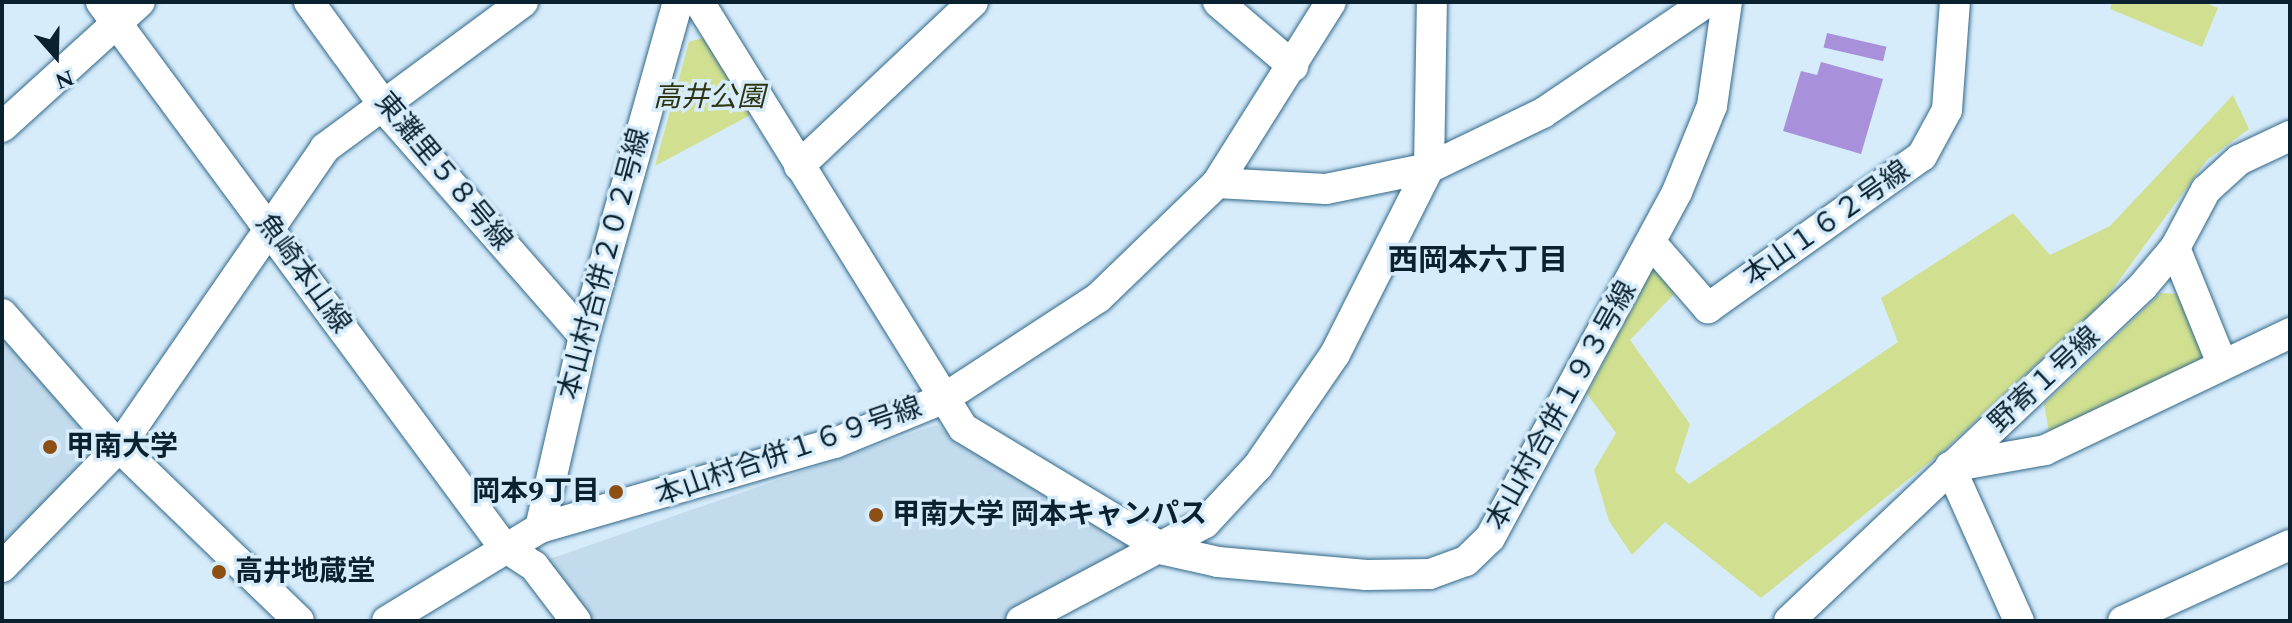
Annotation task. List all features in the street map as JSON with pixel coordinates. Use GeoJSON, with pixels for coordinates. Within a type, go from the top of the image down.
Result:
{"type":"FeatureCollection","features":[{"type":"Feature","properties":{"kind":"street"},"geometry":{"type":"LineString","coordinates":[[2,127],[108,11],[140,2]]}},
{"type":"Feature","properties":{"kind":"street","name":"東灘里５８号線"},"geometry":{"type":"LineString","coordinates":[[309,2],[382,100],[584,336]]}},
{"type":"Feature","properties":{"kind":"street"},"geometry":{"type":"LineString","coordinates":[[2,567],[119,447],[268,226],[325,148],[382,100],[523,2]]}},
{"type":"Feature","properties":{"kind":"street","name":"本山村合併２０２号線"},"geometry":{"type":"LineString","coordinates":[[540,528],[584,336],[678,2]]}},
{"type":"Feature","properties":{"kind":"street","name":"本山村合併１９３号線"},"geometry":{"type":"LineString","coordinates":[[699,2],[963,428],[1165,550],[1218,562],[1366,575],[1430,574],[1466,561],[1490,538],[1653,245],[1712,106],[1727,2]]}},
{"type":"Feature","properties":{"kind":"street"},"geometry":{"type":"LineString","coordinates":[[799,166],[973,2]]}},
{"type":"Feature","properties":{"kind":"street"},"geometry":{"type":"LineString","coordinates":[[1218,2],[1293,66]]}},
{"type":"Feature","properties":{"kind":"street","name":"本山村合併１６９号線"},"geometry":{"type":"LineString","coordinates":[[387,621],[503,546],[540,528],[835,443],[943,399],[1098,298],[1217,183],[1331,2]]}},
{"type":"Feature","properties":{"kind":"street"},"geometry":{"type":"LineString","coordinates":[[1021,621],[1165,550],[1205,523],[1284,428],[1383,270],[1429,168],[1432,2]]}},
{"type":"Feature","properties":{"kind":"street"},"geometry":{"type":"LineString","coordinates":[[1217,183],[1326,189],[1429,168],[1543,113],[1707,2]]}},
{"type":"Feature","properties":{"kind":"street","name":"本山１６２号線"},"geometry":{"type":"LineString","coordinates":[[1653,245],[1708,308],[1922,156],[1947,110],[1955,2]]}},
{"type":"Feature","properties":{"kind":"street","name":"魚崎本山線"},"geometry":{"type":"LineString","coordinates":[[108,11],[503,546],[534,566],[576,621]]}},
{"type":"Feature","properties":{"kind":"street","name":"野寄１号線"},"geometry":{"type":"LineString","coordinates":[[1789,621],[1950,467],[2033,395],[2175,248],[2206,190],[2239,160],[2290,136]]}},
{"type":"Feature","properties":{"kind":"street"},"geometry":{"type":"LineString","coordinates":[[2175,248],[2222,364]]}},
{"type":"Feature","properties":{"kind":"street"},"geometry":{"type":"LineString","coordinates":[[2,314],[119,447],[299,621]]}},
{"type":"Feature","properties":{"kind":"street"},"geometry":{"type":"LineString","coordinates":[[2019,621],[1950,467],[2045,450],[2290,333]]}},
{"type":"Feature","properties":{"kind":"street"},"geometry":{"type":"LineString","coordinates":[[2123,621],[2290,545]]}},
{"type":"Feature","properties":{"kind":"shaded area"},"geometry":{"type":"Polygon","coordinates":[[[1827,33],[1886,47],[1883,61],[1824,48],[1827,33]]]}},
{"type":"Feature","properties":{"kind":"shaded area"},"geometry":{"type":"Polygon","coordinates":[[[1821,62],[1883,79],[1861,154],[1783,131],[1801,71],[1817,75],[1821,62]]]}},
{"type":"Feature","properties":{"kind":"shaded area","name":"甲南大学"},"geometry":{"type":"Polygon","coordinates":[[[2,329],[96,437],[99,458],[2,554],[2,329]]]}},
{"type":"Feature","properties":{"kind":"shaded area","name":"甲南大学 岡本キャンパス"},"geometry":{"type":"Polygon","coordinates":[[[936,425],[1127,545],[1125,559],[1002,621],[591,621],[547,560],[936,425]]]}},
{"type":"Feature","properties":{"kind":"green space"},"geometry":{"type":"Polygon","coordinates":[[[2112,2],[2203,2],[2218,8],[2202,47],[2110,9],[2112,2]]]}},
{"type":"Feature","properties":{"kind":"green space","name":"高井公園"},"geometry":{"type":"Polygon","coordinates":[[[709,36],[756,112],[655,166],[689,42],[709,36]]]}},
{"type":"Feature","properties":{"kind":"green space"},"geometry":{"type":"Polygon","coordinates":[[[2233,95],[2249,129],[2207,160],[2104,301],[1941,453],[1761,598],[1665,522],[1632,555],[1609,521],[1594,470],[1616,433],[1587,394],[1654,266],[1674,294],[1630,340],[1690,424],[1675,471],[1689,484],[1898,342],[1881,298],[2013,213],[2050,255],[2110,226],[2233,95]]]}},
{"type":"Feature","properties":{"kind":"green space"},"geometry":{"type":"Polygon","coordinates":[[[2161,293],[2178,294],[2205,352],[2200,371],[2049,432],[2044,404],[2161,293]]]}},
{"type":"Feature","properties":{"kind":"place","name":"甲南大学"},"geometry":{"type":"Point","coordinates":[50,447]}},
{"type":"Feature","properties":{"kind":"place","name":"岡本9丁目"},"geometry":{"type":"Point","coordinates":[616,492]}},
{"type":"Feature","properties":{"kind":"place","name":"甲南大学 岡本キャンパス"},"geometry":{"type":"Point","coordinates":[876,515]}},
{"type":"Feature","properties":{"kind":"place","name":"高井地蔵堂"},"geometry":{"type":"Point","coordinates":[219,572]}},
{"type":"Feature","properties":{"kind":"district","name":"西岡本六丁目"},"geometry":{"type":"Point","coordinates":[1478,261]}}]}
